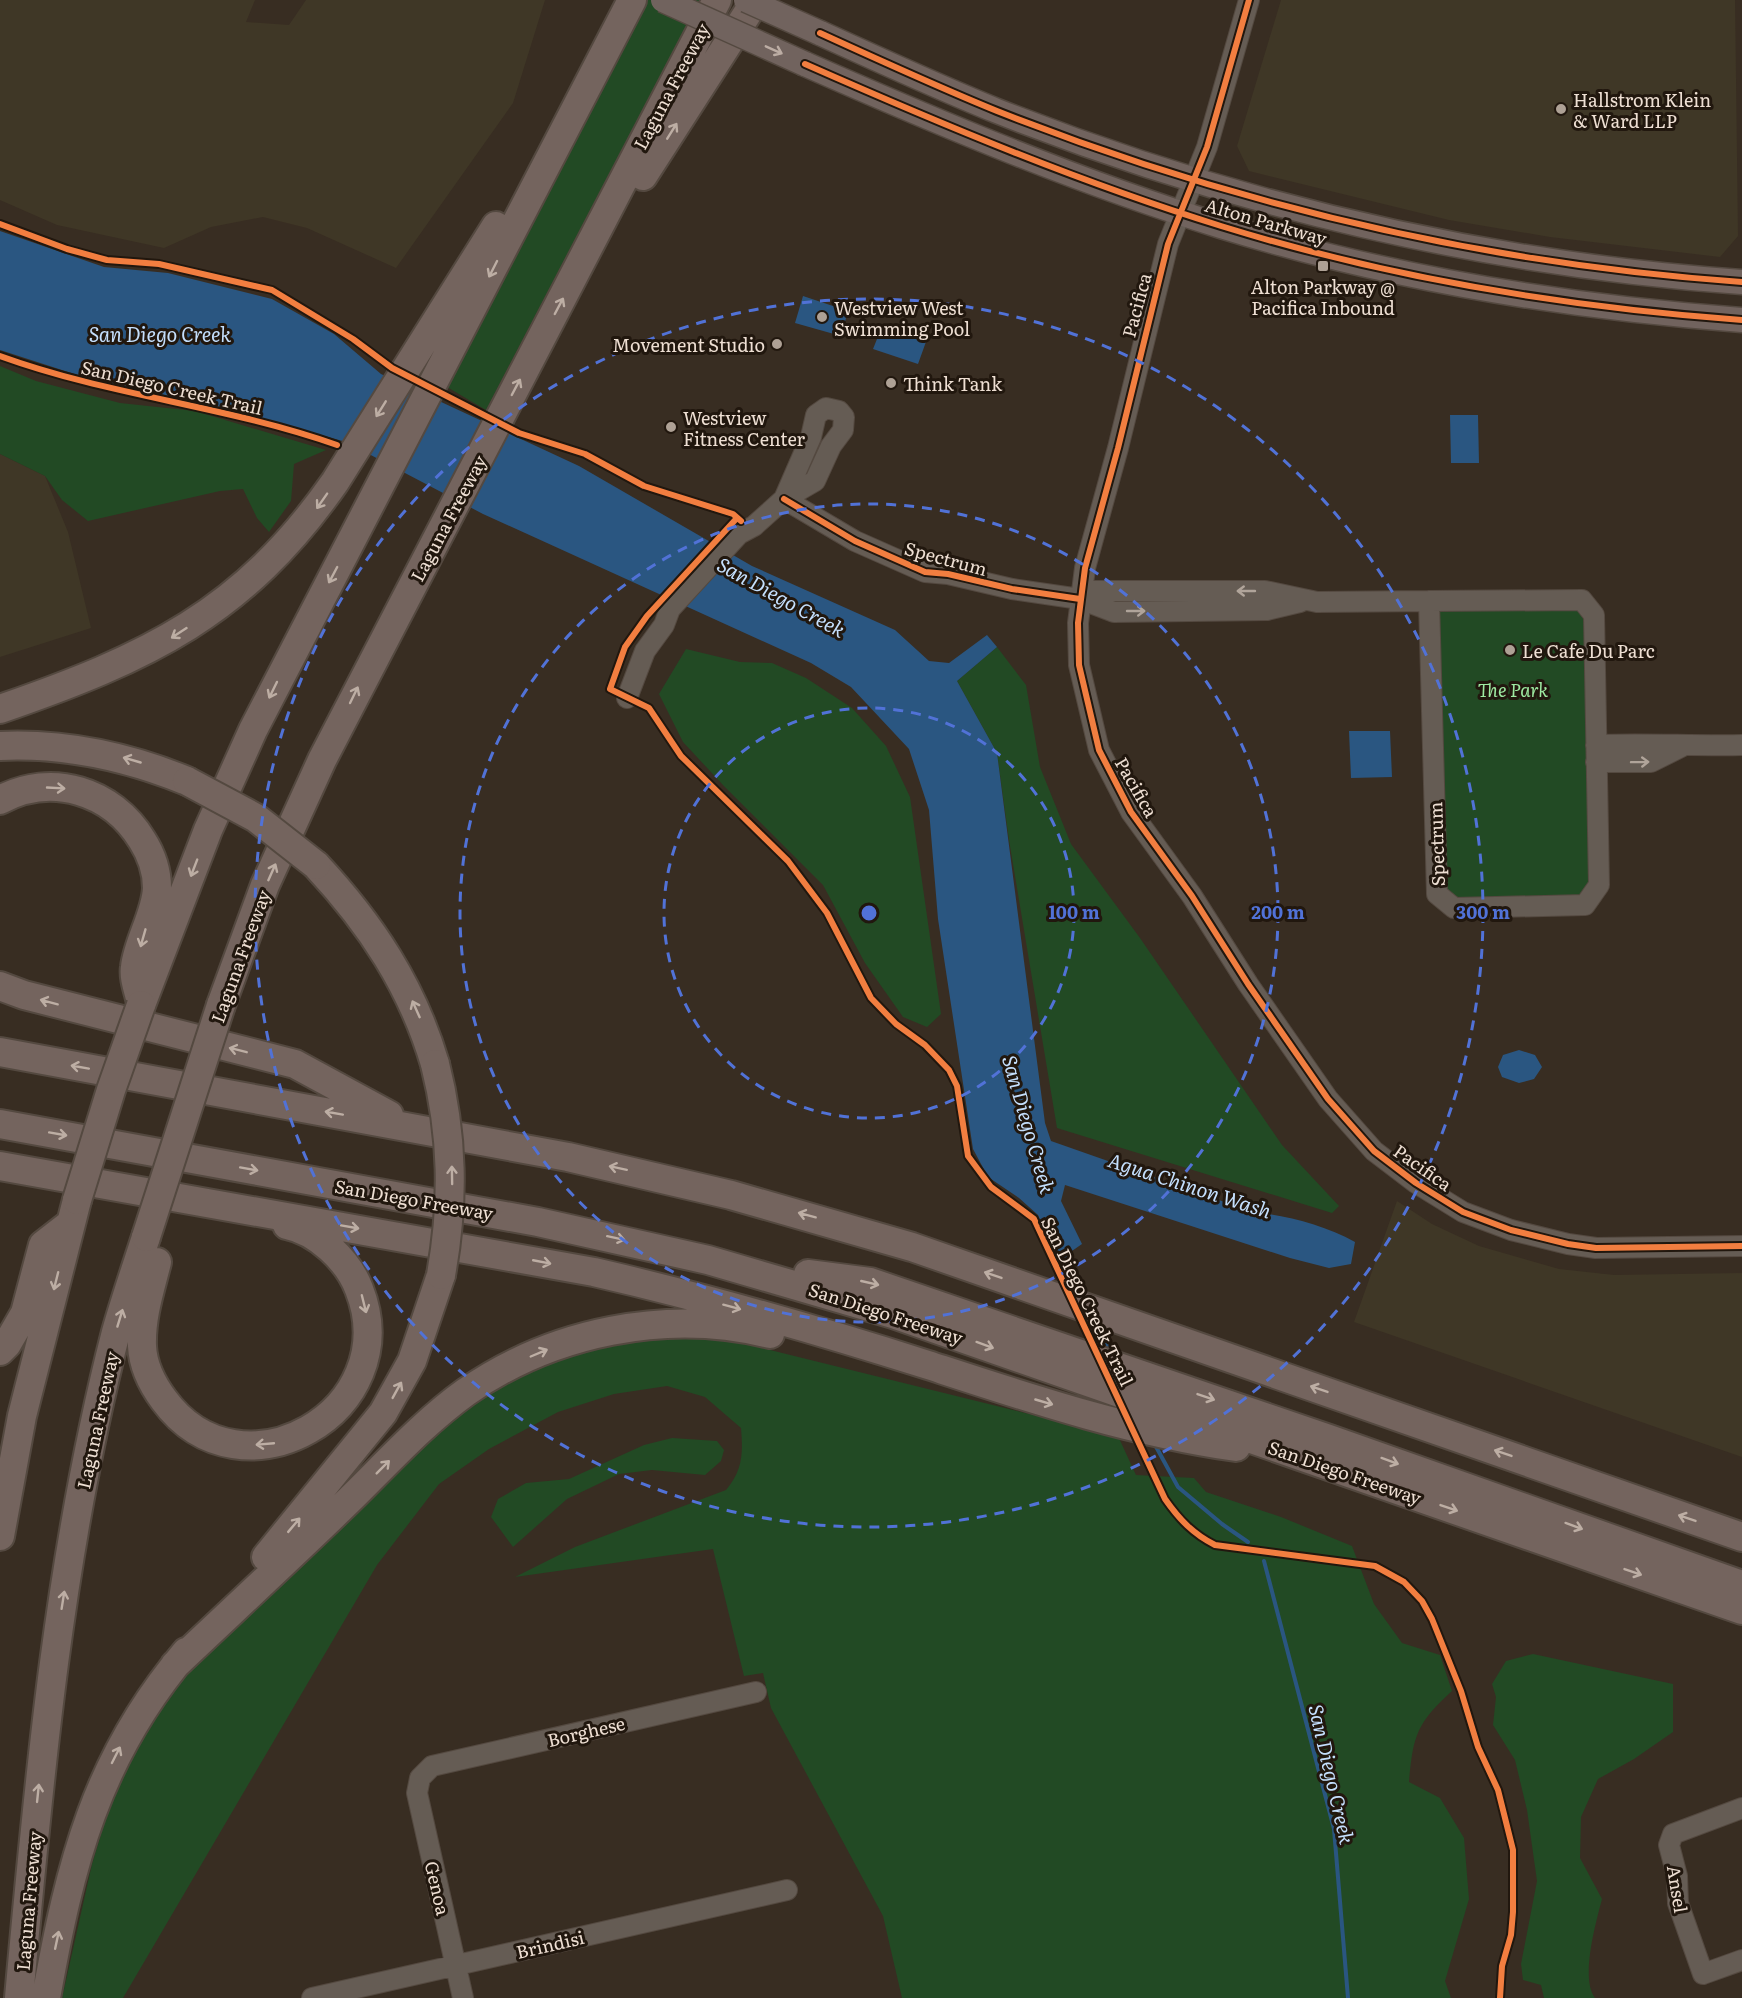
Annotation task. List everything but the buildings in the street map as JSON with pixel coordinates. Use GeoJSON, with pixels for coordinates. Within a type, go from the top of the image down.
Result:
{"type":"FeatureCollection","features":[{"type":"Feature","properties":{"kind":"highway"},"geometry":{"type":"LineString","coordinates":[[0,1536],[22,1416],[70,1224],[142,993],[208,830],[253,730],[632,0]]}},
{"type":"Feature","properties":{"kind":"highway","name":"Laguna Freeway"},"geometry":{"type":"LineString","coordinates":[[19,1998],[48,1696],[66,1583],[102,1394],[117,1330],[154,1239],[185,1147],[180,1127],[221,1005],[265,885],[322,760],[365,673],[457,504],[717,0]]}},
{"type":"Feature","properties":{"kind":"highway"},"geometry":{"type":"LineString","coordinates":[[589,247],[630,198],[756,0]]}},
{"type":"Feature","properties":{"kind":"highway"},"geometry":{"type":"LineString","coordinates":[[0,709],[128,661],[177,635],[252,579],[295,535],[354,452],[505,211],[570,93],[606,48]]}},
{"type":"Feature","properties":{"kind":"highway"},"geometry":{"type":"LineString","coordinates":[[0,746],[54,745],[109,754],[142,763],[187,781],[256,819],[316,865],[351,904],[390,958],[415,1007],[444,1098],[451,1145],[452,1183],[449,1234],[441,1275],[412,1361],[383,1413],[325,1488],[175,1665],[139,1713],[105,1777],[88,1817],[64,1904],[46,1998]]}},
{"type":"Feature","properties":{"kind":"highway"},"geometry":{"type":"LineString","coordinates":[[0,800],[18,792],[50,787],[85,792],[115,807],[136,831],[151,857],[157,889],[134,969],[142,993]]}},
{"type":"Feature","properties":{"kind":"highway"},"geometry":{"type":"LineString","coordinates":[[0,986],[54,1003],[295,1065],[412,1128]]}},
{"type":"Feature","properties":{"kind":"highway"},"geometry":{"type":"LineString","coordinates":[[0,1052],[568,1157],[731,1195],[912,1247],[1742,1537]]}},
{"type":"Feature","properties":{"kind":"highway","name":"San Diego Freeway"},"geometry":{"type":"LineString","coordinates":[[0,1124],[538,1222],[708,1260],[893,1314],[1742,1610]]}},
{"type":"Feature","properties":{"kind":"highway"},"geometry":{"type":"LineString","coordinates":[[0,1166],[594,1272],[803,1326],[1110,1421],[1180,1439],[1295,1454]]}},
{"type":"Feature","properties":{"kind":"highway"},"geometry":{"type":"LineString","coordinates":[[127,1189],[165,1202],[300,1228],[336,1254],[352,1275],[363,1299],[368,1334],[367,1348],[358,1377],[351,1392],[330,1416],[290,1439],[253,1445],[232,1443],[204,1434],[170,1409],[150,1376],[142,1347],[143,1318],[154,1239]]}},
{"type":"Feature","properties":{"kind":"highway"},"geometry":{"type":"LineString","coordinates":[[0,1351],[8,1344],[25,1313],[44,1245],[70,1224]]}},
{"type":"Feature","properties":{"kind":"highway"},"geometry":{"type":"LineString","coordinates":[[708,1260],[870,1282],[1742,1585]]}},
{"type":"Feature","properties":{"kind":"highway"},"geometry":{"type":"LineString","coordinates":[[175,1665],[433,1419],[489,1378],[552,1347],[623,1329],[702,1324],[763,1332],[928,1365]]}},
{"type":"Feature","properties":{"kind":"main road","name":"Alton Parkway"},"geometry":{"type":"LineString","coordinates":[[663,0],[805,64],[1025,157],[1179,212],[1301,248],[1469,285],[1595,306],[1742,320]]}},
{"type":"Feature","properties":{"kind":"main road","name":"Alton Parkway"},"geometry":{"type":"LineString","coordinates":[[746,0],[997,111],[1104,150],[1316,215],[1451,244],[1598,268],[1742,282]]}},
{"type":"Feature","properties":{"kind":"street","name":"Pacifica"},"geometry":{"type":"LineString","coordinates":[[1249,0],[1207,147],[1179,212],[1142,344],[1118,448],[1085,568],[1077,629],[1079,665],[1099,750],[1131,812],[1192,896],[1248,984],[1328,1099],[1350,1127],[1374,1151],[1416,1183],[1463,1212],[1539,1238],[1596,1248],[1742,1246]]}},
{"type":"Feature","properties":{"kind":"street","name":"Spectrum"},"geometry":{"type":"LineString","coordinates":[[627,698],[645,651],[671,617],[748,533],[784,499],[855,541],[926,572],[948,574],[1012,589],[1080,599],[1114,612],[1266,610],[1304,601],[1582,600],[1593,615],[1599,885],[1585,905],[1454,908],[1437,894],[1429,601]]}},
{"type":"Feature","properties":{"kind":"street"},"geometry":{"type":"LineString","coordinates":[[1596,753],[1651,762],[1681,747],[1742,744]]}},
{"type":"Feature","properties":{"kind":"street","name":"Borghese"},"geometry":{"type":"LineString","coordinates":[[420,1778],[432,1766],[756,1692]]}},
{"type":"Feature","properties":{"kind":"street","name":"Genoa"},"geometry":{"type":"LineString","coordinates":[[420,1778],[417,1793],[463,1998]]}},
{"type":"Feature","properties":{"kind":"street","name":"Ansel"},"geometry":{"type":"LineString","coordinates":[[1742,1808],[1673,1834],[1669,1845],[1675,1864],[1682,1918],[1703,1974],[1742,1960]]}},
{"type":"Feature","properties":{"kind":"street","name":"Brindisi"},"geometry":{"type":"LineString","coordinates":[[312,1998],[788,1890]]}},
{"type":"Feature","properties":{"kind":"shaded area"},"geometry":{"type":"Polygon","coordinates":[[[0,0],[255,0],[246,22],[289,25],[306,0],[545,0],[513,103],[396,268],[307,228],[263,217],[211,227],[164,248],[57,225],[0,200],[0,0]]]}},
{"type":"Feature","properties":{"kind":"shaded area"},"geometry":{"type":"Polygon","coordinates":[[[1281,0],[1735,0],[1738,236],[1720,257],[1550,237],[1449,220],[1249,171],[1237,146],[1281,0]]]}},
{"type":"Feature","properties":{"kind":"shaded area"},"geometry":{"type":"Polygon","coordinates":[[[0,454],[45,476],[68,532],[91,628],[0,657],[0,454]]]}},
{"type":"Feature","properties":{"kind":"shaded area"},"geometry":{"type":"Polygon","coordinates":[[[1397,1201],[1432,1224],[1479,1246],[1559,1269],[1614,1275],[1742,1273],[1742,1457],[1354,1322],[1397,1201]]]}},
{"type":"Feature","properties":{"kind":"green space"},"geometry":{"type":"Polygon","coordinates":[[[646,0],[700,0],[486,410],[447,387],[646,0]]]}},
{"type":"Feature","properties":{"kind":"green space"},"geometry":{"type":"Polygon","coordinates":[[[0,366],[36,381],[120,403],[195,411],[326,450],[294,464],[291,501],[269,532],[257,518],[243,489],[220,491],[88,521],[62,500],[45,476],[0,454],[0,366]]]}},
{"type":"Feature","properties":{"kind":"green space","name":"The Park"},"geometry":{"type":"Polygon","coordinates":[[[1582,600],[1594,615],[1599,885],[1585,905],[1454,908],[1437,894],[1429,601],[1582,600]]]}},
{"type":"Feature","properties":{"kind":"green space"},"geometry":{"type":"Polygon","coordinates":[[[997,647],[1026,685],[1040,767],[1071,844],[1140,938],[1282,1145],[1339,1206],[1332,1213],[1057,1128],[1009,840],[997,753],[957,681],[997,647]]]}},
{"type":"Feature","properties":{"kind":"green space"},"geometry":{"type":"Polygon","coordinates":[[[686,649],[740,662],[772,663],[806,678],[852,708],[886,746],[910,797],[941,1014],[927,1027],[903,1017],[865,963],[823,885],[683,742],[659,694],[686,649]]]}},
{"type":"Feature","properties":{"kind":"green space"},"geometry":{"type":"Polygon","coordinates":[[[686,1335],[742,1343],[1118,1436],[1136,1475],[1194,1478],[1206,1492],[1281,1517],[1352,1546],[1374,1604],[1402,1643],[1440,1655],[1452,1691],[1431,1712],[1419,1731],[1412,1752],[1409,1782],[1440,1798],[1464,1838],[1469,1899],[1445,1981],[1451,1998],[902,1998],[883,1916],[771,1708],[763,1673],[744,1676],[713,1549],[515,1577],[575,1547],[726,1490],[732,1483],[741,1461],[741,1428],[705,1397],[667,1386],[614,1394],[558,1412],[489,1449],[439,1484],[377,1565],[123,1998],[62,1998],[92,1864],[116,1785],[144,1732],[185,1673],[451,1417],[531,1367],[612,1341],[686,1335]]]}},
{"type":"Feature","properties":{"kind":"green space"},"geometry":{"type":"Polygon","coordinates":[[[672,1438],[717,1441],[724,1450],[721,1461],[705,1475],[652,1470],[619,1474],[567,1499],[513,1547],[491,1517],[498,1499],[526,1483],[569,1479],[644,1445],[672,1438]]]}},
{"type":"Feature","properties":{"kind":"green space"},"geometry":{"type":"Polygon","coordinates":[[[1533,1654],[1673,1684],[1673,1732],[1634,1759],[1598,1779],[1581,1817],[1580,1858],[1602,1899],[1589,1964],[1589,1978],[1595,1998],[1544,1998],[1541,1985],[1523,1980],[1521,1964],[1537,1881],[1527,1810],[1515,1760],[1493,1725],[1496,1697],[1492,1684],[1506,1661],[1533,1654]]]}},
{"type":"Feature","properties":{"kind":"water","name":"San Diego Creek"},"geometry":{"type":"Polygon","coordinates":[[[0,231],[104,267],[168,273],[272,299],[334,334],[381,374],[579,466],[752,566],[895,630],[929,661],[949,663],[987,635],[997,647],[957,681],[997,753],[1045,1123],[1051,1141],[1253,1212],[1292,1219],[1331,1231],[1355,1242],[1351,1264],[1329,1268],[1290,1258],[1065,1185],[1061,1201],[1082,1244],[1069,1253],[1053,1251],[1038,1215],[1019,1198],[988,1177],[973,1149],[938,919],[929,810],[909,749],[851,687],[811,663],[483,514],[346,442],[210,404],[99,382],[0,350],[0,231]]]}},
{"type":"Feature","properties":{"kind":"water","name":"Westview West Swimming Pool"},"geometry":{"type":"Polygon","coordinates":[[[803,296],[848,311],[841,336],[795,323],[803,296]]]}},
{"type":"Feature","properties":{"kind":"water"},"geometry":{"type":"Polygon","coordinates":[[[883,324],[927,339],[918,364],[873,349],[883,324]]]}},
{"type":"Feature","properties":{"kind":"water"},"geometry":{"type":"Polygon","coordinates":[[[1450,415],[1478,415],[1479,463],[1451,463],[1450,415]]]}},
{"type":"Feature","properties":{"kind":"water"},"geometry":{"type":"Polygon","coordinates":[[[1349,731],[1390,731],[1392,777],[1351,778],[1349,731]]]}},
{"type":"Feature","properties":{"kind":"water"},"geometry":{"type":"Polygon","coordinates":[[[1519,1050],[1535,1055],[1542,1067],[1534,1079],[1519,1083],[1502,1077],[1498,1067],[1503,1055],[1519,1050]]]}},
{"type":"Feature","properties":{"kind":"waterway","name":"San Diego Creek"},"geometry":{"type":"LineString","coordinates":[[1062,1248],[1085,1295]]}},
{"type":"Feature","properties":{"kind":"waterway","name":"San Diego Creek"},"geometry":{"type":"LineString","coordinates":[[1098,1324],[1111,1352]]}},
{"type":"Feature","properties":{"kind":"waterway","name":"San Diego Creek"},"geometry":{"type":"LineString","coordinates":[[1154,1443],[1178,1487],[1222,1524],[1248,1542]]}},
{"type":"Feature","properties":{"kind":"waterway","name":"San Diego Creek"},"geometry":{"type":"LineString","coordinates":[[1264,1561],[1334,1829],[1348,1998]]}},
{"type":"Feature","properties":{"kind":"cycle path"},"geometry":{"type":"LineString","coordinates":[[1249,0],[1207,147],[1168,244],[1118,448],[1085,568],[1078,623],[1079,665],[1099,750],[1131,812],[1192,896],[1248,984],[1328,1099],[1374,1151],[1416,1183],[1463,1212],[1511,1230],[1568,1244],[1596,1248],[1742,1246]]}},
{"type":"Feature","properties":{"kind":"cycle path"},"geometry":{"type":"LineString","coordinates":[[820,33],[997,111],[1087,145],[1270,202],[1457,245],[1551,261],[1742,282]]}},
{"type":"Feature","properties":{"kind":"cycle path"},"geometry":{"type":"LineString","coordinates":[[805,64],[959,130],[1115,191],[1284,244],[1349,261],[1479,288],[1610,307],[1742,320]]}},
{"type":"Feature","properties":{"kind":"cycle path"},"geometry":{"type":"LineString","coordinates":[[0,224],[67,249],[107,260],[159,264],[272,290],[353,339],[392,368],[519,433],[585,454],[644,486],[733,514],[741,521]]}},
{"type":"Feature","properties":{"kind":"cycle path","name":"San Diego Creek Trail"},"geometry":{"type":"LineString","coordinates":[[0,356],[42,370],[253,420],[337,445]]}},
{"type":"Feature","properties":{"kind":"cycle path"},"geometry":{"type":"LineString","coordinates":[[784,499],[855,541],[925,572],[948,574],[1012,589],[1080,599]]}},
{"type":"Feature","properties":{"kind":"cycle path","name":"San Diego Creek Trail"},"geometry":{"type":"LineString","coordinates":[[737,518],[647,616],[625,647],[610,689],[649,708],[681,756],[788,861],[827,913],[871,998],[896,1024],[925,1045],[949,1070],[957,1086],[968,1156],[991,1187],[1034,1219],[1165,1499],[1181,1519],[1193,1531],[1215,1545],[1375,1566],[1404,1582],[1422,1601],[1432,1619],[1461,1691],[1478,1747],[1498,1790],[1513,1850],[1511,1935],[1502,1966],[1500,1998]]}},
{"type":"Feature","properties":{"kind":"place","name":"Hallstrom Klein & Ward LLP"},"geometry":{"type":"Point","coordinates":[1561,109]}},
{"type":"Feature","properties":{"kind":"place","name":"Alton Parkway @ Pacifica Inbound"},"geometry":{"type":"Point","coordinates":[1323,266]}},
{"type":"Feature","properties":{"kind":"place","name":"Westview West Swimming Pool"},"geometry":{"type":"Point","coordinates":[822,317]}},
{"type":"Feature","properties":{"kind":"place","name":"Movement Studio"},"geometry":{"type":"Point","coordinates":[777,344]}},
{"type":"Feature","properties":{"kind":"place","name":"Think Tank"},"geometry":{"type":"Point","coordinates":[891,383]}},
{"type":"Feature","properties":{"kind":"place","name":"Westview Fitness Center"},"geometry":{"type":"Point","coordinates":[671,427]}},
{"type":"Feature","properties":{"kind":"place","name":"Le Cafe Du Parc"},"geometry":{"type":"Point","coordinates":[1510,650]}},
{"type":"Feature","properties":{"kind":"water label","name":"Agua Chinon Wash"},"geometry":{"type":"Point","coordinates":[1190,1184]}}]}
